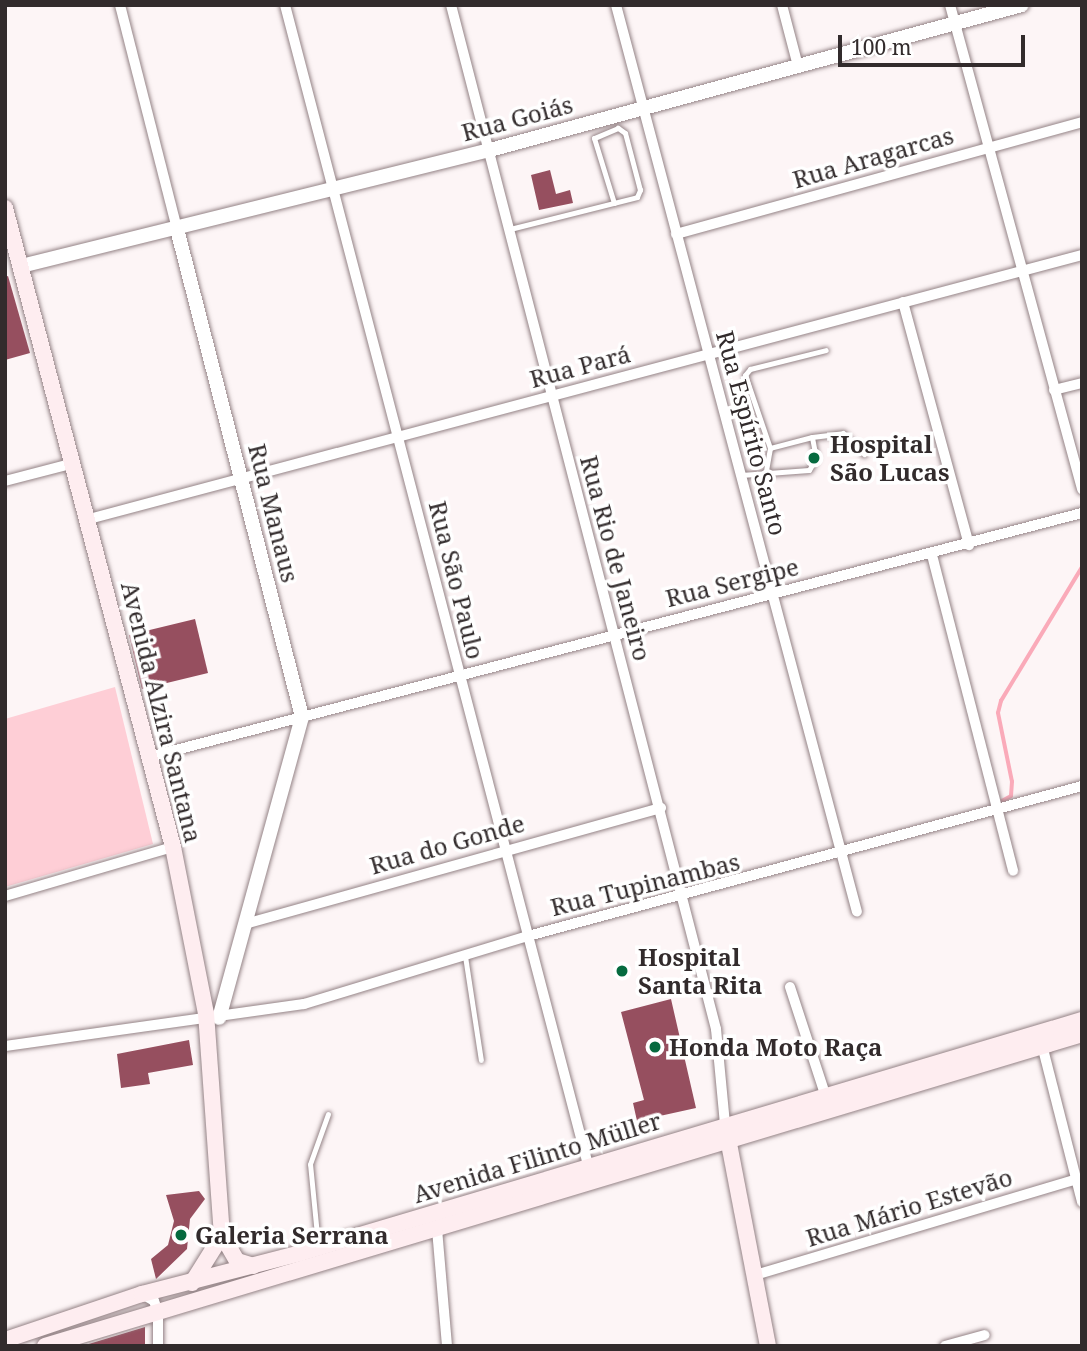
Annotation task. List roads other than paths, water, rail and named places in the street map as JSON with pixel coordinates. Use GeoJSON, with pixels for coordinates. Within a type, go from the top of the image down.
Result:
{"type":"FeatureCollection","features":[{"type":"Feature","properties":{"kind":"main road","name":"Avenida Alzira Santana"},"geometry":{"type":"LineString","coordinates":[[5,208],[9,241],[21,267],[89,519],[173,847],[213,1019],[222,1235]]}},
{"type":"Feature","properties":{"kind":"main road","name":"Avenida Filinto Müller"},"geometry":{"type":"LineString","coordinates":[[45,1346],[437,1229],[727,1131],[825,1094],[1082,1020]]}},
{"type":"Feature","properties":{"kind":"main road","name":"Avenida Filinto Müller"},"geometry":{"type":"LineString","coordinates":[[5,1340],[142,1294],[192,1284],[318,1248],[588,1165],[727,1131],[746,1133],[1082,1034]]}},
{"type":"Feature","properties":{"kind":"main road"},"geometry":{"type":"LineString","coordinates":[[727,1131],[768,1346]]}},
{"type":"Feature","properties":{"kind":"main road"},"geometry":{"type":"LineString","coordinates":[[158,1312],[192,1284],[222,1235],[237,1261],[253,1266]]}},
{"type":"Feature","properties":{"kind":"street","name":"Rua Manaus"},"geometry":{"type":"LineString","coordinates":[[120,5],[302,717],[245,924],[213,1019]]}},
{"type":"Feature","properties":{"kind":"street","name":"Rua São Paulo"},"geometry":{"type":"LineString","coordinates":[[285,5],[588,1165]]}},
{"type":"Feature","properties":{"kind":"street","name":"Rua Rio de Janeiro"},"geometry":{"type":"LineString","coordinates":[[451,5],[490,149],[551,396],[661,808],[716,1029],[727,1131]]}},
{"type":"Feature","properties":{"kind":"street","name":"Rua Espírito Santo"},"geometry":{"type":"LineString","coordinates":[[616,5],[857,912]]}},
{"type":"Feature","properties":{"kind":"street"},"geometry":{"type":"LineString","coordinates":[[782,5],[798,66]]}},
{"type":"Feature","properties":{"kind":"street"},"geometry":{"type":"LineString","coordinates":[[950,5],[1082,489]]}},
{"type":"Feature","properties":{"kind":"street","name":"Rua Goiás"},"geometry":{"type":"LineString","coordinates":[[21,267],[490,149],[1022,5]]}},
{"type":"Feature","properties":{"kind":"street","name":"Rua Aragarcas"},"geometry":{"type":"LineString","coordinates":[[677,234],[1082,122]]}},
{"type":"Feature","properties":{"kind":"street","name":"Rua Pará"},"geometry":{"type":"LineString","coordinates":[[89,519],[1082,255]]}},
{"type":"Feature","properties":{"kind":"street"},"geometry":{"type":"LineString","coordinates":[[902,302],[969,544]]}},
{"type":"Feature","properties":{"kind":"street"},"geometry":{"type":"LineString","coordinates":[[1054,390],[1082,383]]}},
{"type":"Feature","properties":{"kind":"street"},"geometry":{"type":"LineString","coordinates":[[5,481],[74,463]]}},
{"type":"Feature","properties":{"kind":"street","name":"Rua Sergipe"},"geometry":{"type":"LineString","coordinates":[[149,757],[772,593],[932,555],[1082,513]]}},
{"type":"Feature","properties":{"kind":"street"},"geometry":{"type":"LineString","coordinates":[[932,555],[1013,871]]}},
{"type":"Feature","properties":{"kind":"street","name":"Rua Tupinambas"},"geometry":{"type":"LineString","coordinates":[[5,1046],[213,1019],[372,987],[528,936],[683,898],[1082,786]]}},
{"type":"Feature","properties":{"kind":"street","name":"Rua do Gonde"},"geometry":{"type":"LineString","coordinates":[[245,924],[506,849],[661,808]]}},
{"type":"Feature","properties":{"kind":"street"},"geometry":{"type":"LineString","coordinates":[[5,896],[173,847]]}},
{"type":"Feature","properties":{"kind":"street"},"geometry":{"type":"LineString","coordinates":[[790,987],[825,1094]]}},
{"type":"Feature","properties":{"kind":"street"},"geometry":{"type":"LineString","coordinates":[[1042,1045],[1074,1180],[1082,1202]]}},
{"type":"Feature","properties":{"kind":"street","name":"Rua Mário Estevão"},"geometry":{"type":"LineString","coordinates":[[755,1275],[1074,1180]]}},
{"type":"Feature","properties":{"kind":"street"},"geometry":{"type":"LineString","coordinates":[[437,1229],[447,1346]]}},
{"type":"Feature","properties":{"kind":"street"},"geometry":{"type":"LineString","coordinates":[[142,1294],[154,1301],[158,1312],[158,1346]]}},
{"type":"Feature","properties":{"kind":"street"},"geometry":{"type":"LineString","coordinates":[[946,1346],[985,1335]]}},
{"type":"Feature","properties":{"kind":"lane"},"geometry":{"type":"LineString","coordinates":[[510,229],[637,197],[640,190],[625,133],[618,128],[594,138],[614,202]]}},
{"type":"Feature","properties":{"kind":"lane"},"geometry":{"type":"LineString","coordinates":[[766,470],[770,448],[746,375],[750,369],[826,350]]}},
{"type":"Feature","properties":{"kind":"lane"},"geometry":{"type":"LineString","coordinates":[[770,448],[812,437],[843,433],[864,454]]}},
{"type":"Feature","properties":{"kind":"lane"},"geometry":{"type":"LineString","coordinates":[[741,475],[766,470],[809,470],[816,458],[812,437]]}},
{"type":"Feature","properties":{"kind":"lane"},"geometry":{"type":"LineString","coordinates":[[465,956],[481,1060]]}},
{"type":"Feature","properties":{"kind":"lane"},"geometry":{"type":"LineString","coordinates":[[318,1248],[310,1164],[328,1114]]}},
{"type":"Feature","properties":{"kind":"waterway"},"geometry":{"type":"LineString","coordinates":[[1002,801],[1011,796],[1012,782],[998,713],[1001,701],[1082,567]]}},
{"type":"Feature","properties":{"kind":"place","name":"Hospital São Lucas"},"geometry":{"type":"Point","coordinates":[814,458]}},
{"type":"Feature","properties":{"kind":"place","name":"Hospital Santa Rita"},"geometry":{"type":"Point","coordinates":[622,971]}},
{"type":"Feature","properties":{"kind":"place","name":"Honda Moto Raça"},"geometry":{"type":"Point","coordinates":[655,1047]}},
{"type":"Feature","properties":{"kind":"place","name":"Galeria Serrana"},"geometry":{"type":"Point","coordinates":[181,1235]}}]}
